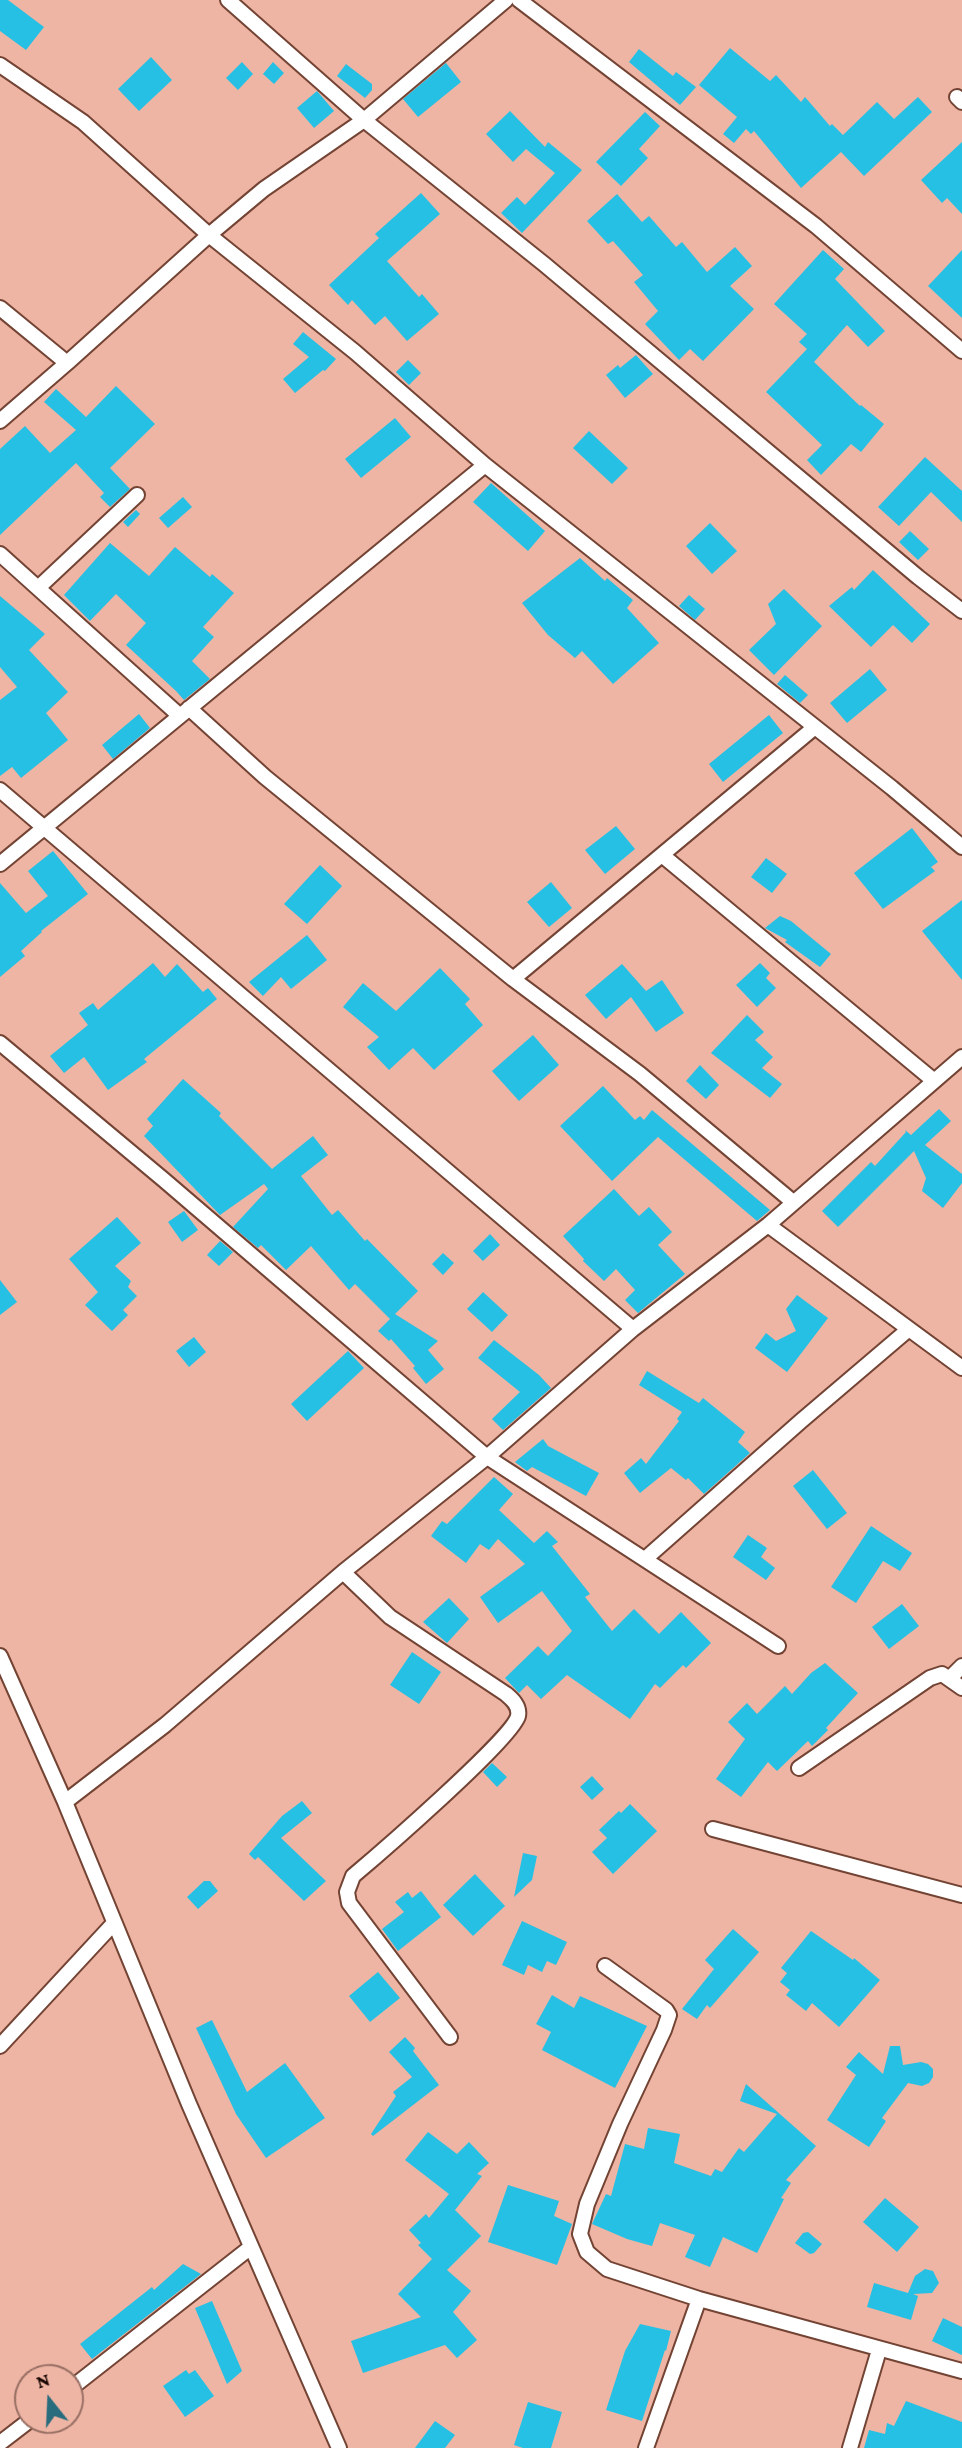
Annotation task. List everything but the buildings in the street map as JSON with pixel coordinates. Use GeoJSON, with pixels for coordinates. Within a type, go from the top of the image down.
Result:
{"type":"FeatureCollection","features":[{"type":"Feature","properties":{"kind":"street"},"geometry":{"type":"LineString","coordinates":[[228,0],[364,120],[544,264],[962,611]]}},
{"type":"Feature","properties":{"kind":"street"},"geometry":{"type":"LineString","coordinates":[[0,421],[264,189],[364,120],[506,0]]}},
{"type":"Feature","properties":{"kind":"street"},"geometry":{"type":"LineString","coordinates":[[519,0],[816,226],[962,351]]}},
{"type":"Feature","properties":{"kind":"street"},"geometry":{"type":"LineString","coordinates":[[0,65],[83,122],[209,235],[278,293],[355,352],[485,465],[962,847]]}},
{"type":"Feature","properties":{"kind":"street"},"geometry":{"type":"LineString","coordinates":[[0,308],[66,363]]}},
{"type":"Feature","properties":{"kind":"street"},"geometry":{"type":"LineString","coordinates":[[0,864],[485,465]]}},
{"type":"Feature","properties":{"kind":"street"},"geometry":{"type":"LineString","coordinates":[[38,588],[137,495]]}},
{"type":"Feature","properties":{"kind":"street"},"geometry":{"type":"LineString","coordinates":[[0,554],[185,712],[513,979],[640,1074],[793,1202]]}},
{"type":"Feature","properties":{"kind":"street"},"geometry":{"type":"LineString","coordinates":[[513,979],[815,727]]}},
{"type":"Feature","properties":{"kind":"street"},"geometry":{"type":"LineString","coordinates":[[0,790],[633,1329]]}},
{"type":"Feature","properties":{"kind":"street"},"geometry":{"type":"LineString","coordinates":[[662,855],[933,1080]]}},
{"type":"Feature","properties":{"kind":"street"},"geometry":{"type":"LineString","coordinates":[[0,1042],[487,1457],[778,1646]]}},
{"type":"Feature","properties":{"kind":"street"},"geometry":{"type":"LineString","coordinates":[[65,1802],[165,1725],[343,1572],[487,1457],[633,1329],[768,1225],[962,1057]]}},
{"type":"Feature","properties":{"kind":"street"},"geometry":{"type":"LineString","coordinates":[[768,1225],[962,1368]]}},
{"type":"Feature","properties":{"kind":"street"},"geometry":{"type":"LineString","coordinates":[[645,1559],[909,1329]]}},
{"type":"Feature","properties":{"kind":"street"},"geometry":{"type":"LineString","coordinates":[[343,1572],[390,1617],[506,1694],[518,1707],[519,1714],[515,1722],[494,1747],[353,1876],[347,1892],[349,1903],[450,2037]]}},
{"type":"Feature","properties":{"kind":"street"},"geometry":{"type":"LineString","coordinates":[[0,1656],[65,1802],[114,1923],[339,2448]]}},
{"type":"Feature","properties":{"kind":"street"},"geometry":{"type":"LineString","coordinates":[[950,1678],[962,1667]]}},
{"type":"Feature","properties":{"kind":"street"},"geometry":{"type":"LineString","coordinates":[[799,1768],[930,1678],[942,1674],[962,1688]]}},
{"type":"Feature","properties":{"kind":"street"},"geometry":{"type":"LineString","coordinates":[[713,1829],[962,1895]]}},
{"type":"Feature","properties":{"kind":"street"},"geometry":{"type":"LineString","coordinates":[[0,2046],[114,1923]]}},
{"type":"Feature","properties":{"kind":"street"},"geometry":{"type":"LineString","coordinates":[[605,1966],[666,2010],[669,2015],[587,2204],[582,2220],[582,2243],[587,2252],[607,2269],[699,2299],[962,2371]]}},
{"type":"Feature","properties":{"kind":"street"},"geometry":{"type":"LineString","coordinates":[[84,2378],[251,2246]]}},
{"type":"Feature","properties":{"kind":"street"},"geometry":{"type":"LineString","coordinates":[[646,2448],[699,2299]]}},
{"type":"Feature","properties":{"kind":"street"},"geometry":{"type":"LineString","coordinates":[[850,2448],[878,2350]]}},
{"type":"Feature","properties":{"kind":"street"},"geometry":{"type":"LineString","coordinates":[[0,2443],[14,2432]]}}]}
